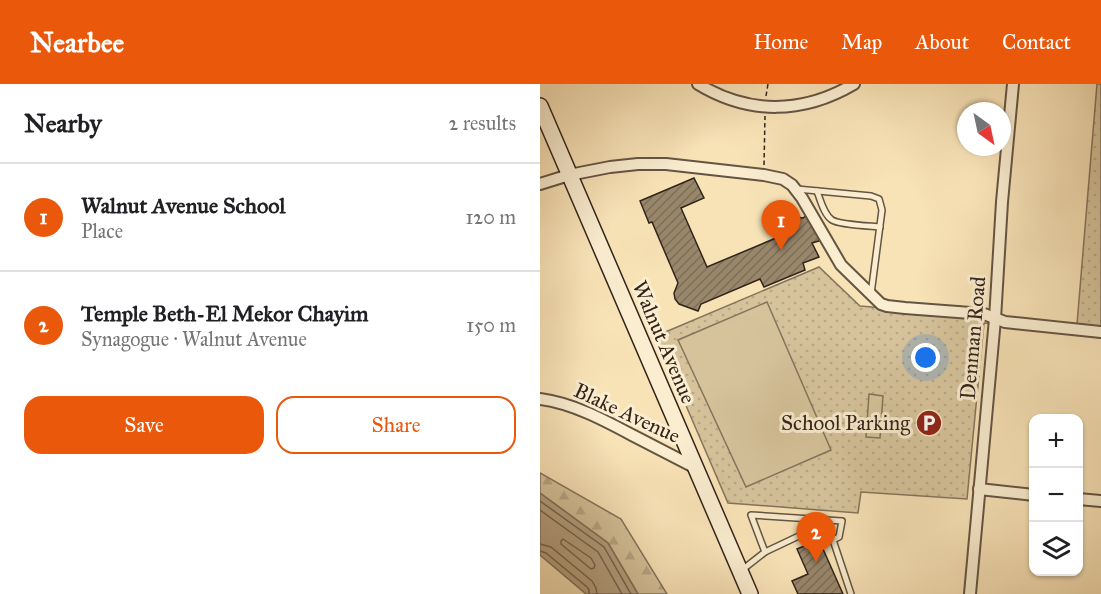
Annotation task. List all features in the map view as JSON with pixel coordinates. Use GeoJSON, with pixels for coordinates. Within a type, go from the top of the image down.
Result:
{"type":"FeatureCollection","features":[{"type":"Feature","properties":{"kind":"street"},"geometry":{"type":"LineString","coordinates":[[698,84],[737,102],[765,107],[809,104],[836,94],[854,84]]}},
{"type":"Feature","properties":{"kind":"street","name":"Denman Road"},"geometry":{"type":"LineString","coordinates":[[970,594],[995,319],[1002,202],[1013,84]]}},
{"type":"Feature","properties":{"kind":"street","name":"Walnut Avenue"},"geometry":{"type":"LineString","coordinates":[[540,106],[750,594]]}},
{"type":"Feature","properties":{"kind":"street"},"geometry":{"type":"LineString","coordinates":[[540,184],[569,175],[638,164],[666,164],[783,178],[795,189],[836,259],[871,294],[887,306],[984,314],[1005,322],[1101,332]]}},
{"type":"Feature","properties":{"kind":"street","name":"Blake Avenue"},"geometry":{"type":"LineString","coordinates":[[540,399],[601,419],[696,468]]}},
{"type":"Feature","properties":{"kind":"street"},"geometry":{"type":"LineString","coordinates":[[980,489],[1029,494]]}},
{"type":"Feature","properties":{"kind":"street"},"geometry":{"type":"LineString","coordinates":[[1083,499],[1101,501]]}},
{"type":"Feature","properties":{"kind":"lane"},"geometry":{"type":"LineString","coordinates":[[795,189],[871,195],[879,199],[882,210],[871,294]]}},
{"type":"Feature","properties":{"kind":"lane"},"geometry":{"type":"LineString","coordinates":[[817,191],[831,220],[880,227]]}},
{"type":"Feature","properties":{"kind":"lane"},"geometry":{"type":"LineString","coordinates":[[740,571],[765,552],[804,534],[833,540],[839,537],[842,521],[751,515],[765,552]]}},
{"type":"Feature","properties":{"kind":"lane"},"geometry":{"type":"LineString","coordinates":[[833,540],[851,594]]}},
{"type":"Feature","properties":{"kind":"path"},"geometry":{"type":"LineString","coordinates":[[764,175],[765,107]]}},
{"type":"Feature","properties":{"kind":"green space"},"geometry":{"type":"Polygon","coordinates":[[[1097,84],[1101,84],[1101,338],[984,323],[967,499],[861,492],[858,513],[728,503],[656,336],[819,267],[860,306],[1077,324],[1097,84]]]}},
{"type":"Feature","properties":{"kind":"green space"},"geometry":{"type":"Polygon","coordinates":[[[767,302],[831,450],[746,487],[678,340],[767,302]]]}},
{"type":"Feature","properties":{"kind":"green space"},"geometry":{"type":"Polygon","coordinates":[[[869,394],[883,396],[880,438],[866,437],[869,394]]]}},
{"type":"Feature","properties":{"kind":"green space"},"geometry":{"type":"Polygon","coordinates":[[[540,473],[621,519],[667,594],[638,594],[608,543],[540,493],[540,473]]]}},
{"type":"Feature","properties":{"kind":"water"},"geometry":{"type":"Polygon","coordinates":[[[540,493],[608,543],[638,594],[586,594],[540,555],[540,493]]]}},
{"type":"Feature","properties":{"kind":"building"},"geometry":{"type":"Polygon","coordinates":[[[694,178],[704,198],[681,208],[707,267],[788,233],[785,225],[791,219],[803,218],[807,215],[822,240],[812,243],[819,257],[803,263],[805,270],[764,287],[760,279],[701,304],[698,311],[679,304],[674,293],[678,283],[652,222],[649,223],[640,201],[694,178]]]}},
{"type":"Feature","properties":{"kind":"building"},"geometry":{"type":"Polygon","coordinates":[[[819,540],[843,594],[798,594],[792,581],[808,574],[797,549],[819,540]]]}},
{"type":"Feature","properties":{"kind":"place","name":"Walnut Avenue School"},"geometry":{"type":"Point","coordinates":[781,250]}},
{"type":"Feature","properties":{"kind":"place","name":"School Parking"},"geometry":{"type":"Point","coordinates":[929,423]}},
{"type":"Feature","properties":{"kind":"place","name":"Temple Beth-El Mekor Chayim"},"geometry":{"type":"Point","coordinates":[816,562]}}]}
